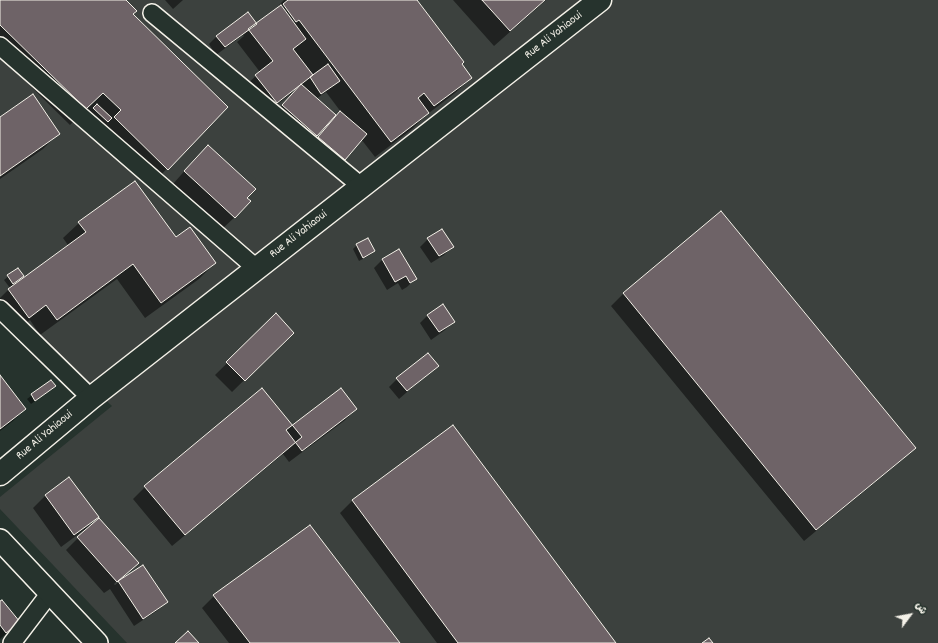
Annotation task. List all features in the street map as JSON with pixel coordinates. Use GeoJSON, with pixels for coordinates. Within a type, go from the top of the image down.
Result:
{"type":"FeatureCollection","features":[{"type":"Feature","properties":{"kind":"main road","name":"Rue Ali Yahiaoui"},"geometry":{"type":"LineString","coordinates":[[0,474],[90,398],[600,0]]}},
{"type":"Feature","properties":{"kind":"street"},"geometry":{"type":"LineString","coordinates":[[152,13],[361,186]]}},
{"type":"Feature","properties":{"kind":"street"},"geometry":{"type":"LineString","coordinates":[[0,46],[256,268]]}},
{"type":"Feature","properties":{"kind":"street"},"geometry":{"type":"LineString","coordinates":[[0,309],[90,398]]}},
{"type":"Feature","properties":{"kind":"street"},"geometry":{"type":"LineString","coordinates":[[0,540],[97,643]]}},
{"type":"Feature","properties":{"kind":"street"},"geometry":{"type":"LineString","coordinates":[[12,643],[50,594]]}},
{"type":"Feature","properties":{"kind":"shaded area"},"geometry":{"type":"Polygon","coordinates":[[[0,0],[938,0],[938,643],[127,643],[0,509],[0,497],[112,406],[0,298],[0,0]]]}},
{"type":"Feature","properties":{"kind":"building"},"geometry":{"type":"Polygon","coordinates":[[[0,0],[126,0],[137,11],[133,14],[228,107],[168,170],[114,117],[121,110],[103,93],[86,109],[0,25],[0,0]]]}},
{"type":"Feature","properties":{"kind":"building"},"geometry":{"type":"Polygon","coordinates":[[[288,0],[417,0],[464,62],[462,64],[472,78],[434,106],[424,93],[418,98],[429,113],[391,142],[299,20],[296,22],[283,4],[288,0]]]}},
{"type":"Feature","properties":{"kind":"building"},"geometry":{"type":"Polygon","coordinates":[[[482,0],[545,0],[510,31],[482,0]]]}},
{"type":"Feature","properties":{"kind":"building"},"geometry":{"type":"Polygon","coordinates":[[[281,5],[306,39],[293,49],[313,75],[277,103],[255,75],[273,61],[248,29],[281,5]]]}},
{"type":"Feature","properties":{"kind":"building"},"geometry":{"type":"Polygon","coordinates":[[[248,12],[257,24],[225,47],[216,36],[248,12]]]}},
{"type":"Feature","properties":{"kind":"building"},"geometry":{"type":"Polygon","coordinates":[[[328,64],[340,81],[321,94],[310,77],[328,64]]]}},
{"type":"Feature","properties":{"kind":"building"},"geometry":{"type":"Polygon","coordinates":[[[301,84],[336,115],[317,136],[282,105],[301,84]]]}},
{"type":"Feature","properties":{"kind":"building"},"geometry":{"type":"Polygon","coordinates":[[[33,94],[60,134],[0,176],[0,117],[33,94]]]}},
{"type":"Feature","properties":{"kind":"building"},"geometry":{"type":"Polygon","coordinates":[[[97,104],[112,118],[108,122],[93,108],[97,104]]]}},
{"type":"Feature","properties":{"kind":"building"},"geometry":{"type":"Polygon","coordinates":[[[340,111],[367,134],[345,160],[318,137],[340,111]]]}},
{"type":"Feature","properties":{"kind":"building"},"geometry":{"type":"Polygon","coordinates":[[[208,145],[256,189],[247,198],[251,201],[235,218],[184,171],[208,145]]]}},
{"type":"Feature","properties":{"kind":"building"},"geometry":{"type":"Polygon","coordinates":[[[135,181],[176,237],[190,227],[216,263],[161,303],[133,264],[57,320],[46,305],[29,318],[8,289],[86,232],[78,222],[135,181]]]}},
{"type":"Feature","properties":{"kind":"building"},"geometry":{"type":"Polygon","coordinates":[[[721,211],[916,448],[816,530],[623,293],[721,211]]]}},
{"type":"Feature","properties":{"kind":"building"},"geometry":{"type":"Polygon","coordinates":[[[442,229],[454,247],[439,256],[427,238],[442,229]]]}},
{"type":"Feature","properties":{"kind":"building"},"geometry":{"type":"Polygon","coordinates":[[[368,238],[375,251],[363,258],[356,244],[368,238]]]}},
{"type":"Feature","properties":{"kind":"building"},"geometry":{"type":"Polygon","coordinates":[[[399,249],[417,279],[410,283],[406,276],[395,282],[382,259],[399,249]]]}},
{"type":"Feature","properties":{"kind":"building"},"geometry":{"type":"Polygon","coordinates":[[[18,268],[24,276],[13,284],[7,275],[18,268]]]}},
{"type":"Feature","properties":{"kind":"building"},"geometry":{"type":"Polygon","coordinates":[[[443,304],[455,322],[439,332],[427,315],[443,304]]]}},
{"type":"Feature","properties":{"kind":"building"},"geometry":{"type":"Polygon","coordinates":[[[276,313],[294,333],[245,381],[226,362],[276,313]]]}},
{"type":"Feature","properties":{"kind":"building"},"geometry":{"type":"Polygon","coordinates":[[[428,353],[439,366],[407,391],[396,378],[428,353]]]}},
{"type":"Feature","properties":{"kind":"building"},"geometry":{"type":"Polygon","coordinates":[[[0,375],[26,409],[0,429],[0,375]]]}},
{"type":"Feature","properties":{"kind":"building"},"geometry":{"type":"Polygon","coordinates":[[[51,380],[56,386],[35,401],[31,394],[51,380]]]}},
{"type":"Feature","properties":{"kind":"building"},"geometry":{"type":"Polygon","coordinates":[[[262,388],[302,437],[185,535],[144,486],[262,388]]]}},
{"type":"Feature","properties":{"kind":"building"},"geometry":{"type":"Polygon","coordinates":[[[341,388],[357,409],[302,451],[286,430],[341,388]]]}},
{"type":"Feature","properties":{"kind":"building"},"geometry":{"type":"Polygon","coordinates":[[[453,425],[616,643],[458,643],[352,500],[453,425]]]}},
{"type":"Feature","properties":{"kind":"building"},"geometry":{"type":"Polygon","coordinates":[[[69,477],[99,517],[74,535],[45,495],[69,477]]]}},
{"type":"Feature","properties":{"kind":"building"},"geometry":{"type":"Polygon","coordinates":[[[99,518],[139,563],[117,582],[77,537],[99,518]]]}},
{"type":"Feature","properties":{"kind":"building"},"geometry":{"type":"Polygon","coordinates":[[[310,525],[400,643],[250,643],[213,595],[310,525]]]}},
{"type":"Feature","properties":{"kind":"building"},"geometry":{"type":"Polygon","coordinates":[[[143,565],[168,602],[143,619],[118,581],[143,565]]]}},
{"type":"Feature","properties":{"kind":"building"},"geometry":{"type":"Polygon","coordinates":[[[2,600],[20,622],[6,633],[0,625],[0,601],[2,600]]]}},
{"type":"Feature","properties":{"kind":"building"},"geometry":{"type":"Polygon","coordinates":[[[188,631],[199,643],[175,643],[188,631]]]}},
{"type":"Feature","properties":{"kind":"building"},"geometry":{"type":"Polygon","coordinates":[[[709,638],[713,643],[702,643],[709,638]]]}}]}
